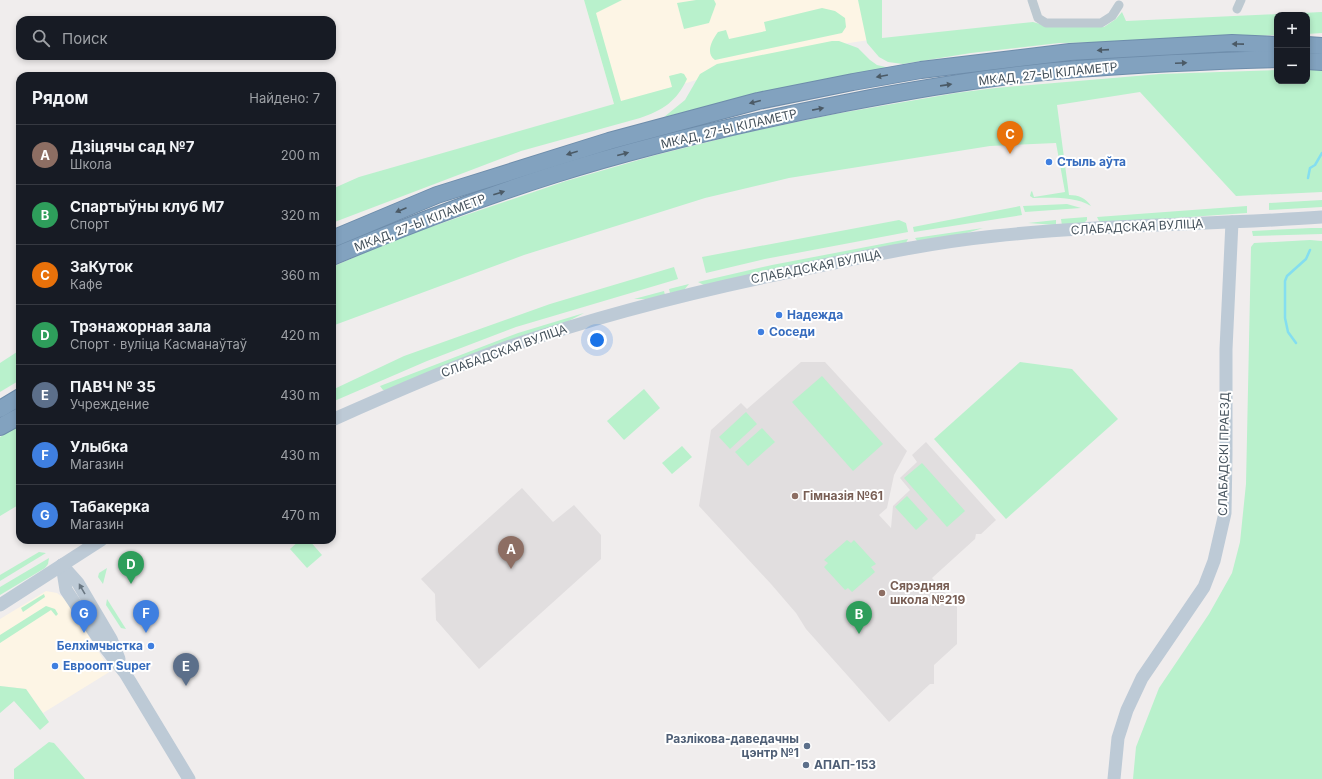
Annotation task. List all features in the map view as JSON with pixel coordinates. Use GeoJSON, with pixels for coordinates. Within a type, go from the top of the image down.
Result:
{"type":"FeatureCollection","features":[{"type":"Feature","properties":{"kind":"highway","name":"МКАД, 27-Ы КІЛАМЕТР"},"geometry":{"type":"LineString","coordinates":[[336,237],[437,195],[609,141],[758,101],[845,83],[921,70],[1070,52],[1232,43],[1274,44]]}},
{"type":"Feature","properties":{"kind":"highway"},"geometry":{"type":"LineString","coordinates":[[1310,45],[1322,46]]}},
{"type":"Feature","properties":{"kind":"highway","name":"МКАД, 27-Ы КІЛАМЕТР"},"geometry":{"type":"LineString","coordinates":[[336,255],[409,225],[488,196],[556,174],[624,154],[752,122],[917,89],[1020,75],[1076,69],[1274,59]]}},
{"type":"Feature","properties":{"kind":"highway"},"geometry":{"type":"LineString","coordinates":[[1310,61],[1322,62]]}},
{"type":"Feature","properties":{"kind":"highway"},"geometry":{"type":"LineString","coordinates":[[0,409],[16,399]]}},
{"type":"Feature","properties":{"kind":"highway"},"geometry":{"type":"LineString","coordinates":[[2,426],[16,418]]}},
{"type":"Feature","properties":{"kind":"main road","name":"СЛАБАДСКАЯ ВУЛІЦА"},"geometry":{"type":"LineString","coordinates":[[336,418],[383,396],[501,350],[629,310],[753,279],[876,254],[987,237],[1138,225],[1322,217]]}},
{"type":"Feature","properties":{"kind":"main road","name":"СЛАБАДСКІ ПРАЕЗД"},"geometry":{"type":"LineString","coordinates":[[1114,779],[1118,738],[1127,710],[1142,678],[1204,587],[1214,562],[1225,513],[1226,349],[1232,222]]}},
{"type":"Feature","properties":{"kind":"main road"},"geometry":{"type":"LineString","coordinates":[[0,605],[95,544]]}},
{"type":"Feature","properties":{"kind":"main road"},"geometry":{"type":"LineString","coordinates":[[62,565],[78,583],[111,639],[125,673],[189,779]]}},
{"type":"Feature","properties":{"kind":"street"},"geometry":{"type":"LineString","coordinates":[[1032,0],[1038,18],[1046,23],[1101,23],[1112,16],[1119,5]]}},
{"type":"Feature","properties":{"kind":"street"},"geometry":{"type":"LineString","coordinates":[[1238,9],[1241,0]]}},
{"type":"Feature","properties":{"kind":"shaded area"},"geometry":{"type":"Polygon","coordinates":[[[584,0],[882,0],[882,38],[836,45],[700,79],[614,104],[584,0]]]}},
{"type":"Feature","properties":{"kind":"shaded area"},"geometry":{"type":"Polygon","coordinates":[[[801,362],[825,362],[907,451],[894,475],[887,508],[879,515],[891,528],[893,506],[910,490],[900,478],[917,462],[912,455],[926,442],[996,520],[981,534],[976,534],[975,539],[932,578],[957,607],[957,644],[934,665],[934,684],[930,684],[889,722],[806,629],[796,613],[771,584],[699,506],[711,430],[741,403],[747,409],[801,362]]]}},
{"type":"Feature","properties":{"kind":"shaded area"},"geometry":{"type":"Polygon","coordinates":[[[522,488],[553,522],[574,505],[601,535],[601,559],[479,669],[436,620],[435,594],[421,579],[522,488]]]}},
{"type":"Feature","properties":{"kind":"shaded area"},"geometry":{"type":"Polygon","coordinates":[[[46,591],[57,593],[65,599],[111,671],[43,713],[26,689],[0,686],[0,619],[46,591]]]}},
{"type":"Feature","properties":{"kind":"green space"},"geometry":{"type":"Polygon","coordinates":[[[584,0],[622,0],[596,13],[621,101],[672,87],[669,76],[681,73],[684,74],[687,79],[683,87],[668,104],[656,112],[640,118],[521,151],[336,221],[336,187],[359,177],[614,104],[584,0]]]}},
{"type":"Feature","properties":{"kind":"green space"},"geometry":{"type":"Polygon","coordinates":[[[696,0],[714,0],[716,4],[709,23],[684,29],[677,3],[696,0]]]}},
{"type":"Feature","properties":{"kind":"green space"},"geometry":{"type":"Polygon","coordinates":[[[858,0],[882,0],[882,38],[1033,22],[1047,26],[1104,27],[1116,19],[1122,12],[1126,21],[1274,14],[1274,35],[1059,43],[971,53],[903,64],[888,62],[879,57],[867,43],[858,0]]]}},
{"type":"Feature","properties":{"kind":"green space"},"geometry":{"type":"Polygon","coordinates":[[[822,8],[835,11],[845,18],[846,27],[842,33],[715,60],[710,54],[710,46],[718,32],[726,30],[729,39],[766,31],[764,22],[822,8]]]}},
{"type":"Feature","properties":{"kind":"green space"},"geometry":{"type":"Polygon","coordinates":[[[1322,12],[1322,33],[1310,34],[1310,13],[1322,12]]]}},
{"type":"Feature","properties":{"kind":"green space"},"geometry":{"type":"Polygon","coordinates":[[[832,41],[839,41],[858,48],[877,65],[894,69],[766,92],[664,117],[685,100],[700,74],[717,64],[832,41]]]}},
{"type":"Feature","properties":{"kind":"green space"},"geometry":{"type":"Polygon","coordinates":[[[1310,69],[1322,70],[1322,192],[1236,196],[1140,92],[1057,105],[1069,195],[1082,198],[1091,206],[1070,199],[1033,198],[1030,196],[1032,191],[1034,197],[1065,192],[1056,143],[990,146],[789,178],[705,198],[524,255],[336,325],[336,265],[398,238],[566,181],[656,155],[744,133],[835,114],[956,93],[996,88],[1160,74],[1274,70],[1274,84],[1310,84],[1310,69]]]}},
{"type":"Feature","properties":{"kind":"green space"},"geometry":{"type":"Polygon","coordinates":[[[1322,200],[1322,207],[1269,210],[1269,203],[1322,200]]]}},
{"type":"Feature","properties":{"kind":"green space"},"geometry":{"type":"Polygon","coordinates":[[[1067,204],[1081,208],[1025,212],[1023,206],[1067,204]]]}},
{"type":"Feature","properties":{"kind":"green space"},"geometry":{"type":"Polygon","coordinates":[[[1020,206],[1022,215],[914,232],[913,227],[1020,206]]]}},
{"type":"Feature","properties":{"kind":"green space"},"geometry":{"type":"Polygon","coordinates":[[[1247,206],[1247,213],[1103,223],[1099,221],[1097,217],[1247,206]]]}},
{"type":"Feature","properties":{"kind":"green space"},"geometry":{"type":"Polygon","coordinates":[[[1087,217],[1087,220],[1084,223],[1062,226],[1061,219],[1087,217]]]}},
{"type":"Feature","properties":{"kind":"green space"},"geometry":{"type":"Polygon","coordinates":[[[899,220],[906,223],[908,232],[765,259],[706,273],[702,257],[899,220]]]}},
{"type":"Feature","properties":{"kind":"green space"},"geometry":{"type":"Polygon","coordinates":[[[1056,220],[1056,225],[1028,223],[1056,220]]]}},
{"type":"Feature","properties":{"kind":"green space"},"geometry":{"type":"Polygon","coordinates":[[[983,228],[954,237],[918,242],[915,238],[983,228]]]}},
{"type":"Feature","properties":{"kind":"green space"},"geometry":{"type":"Polygon","coordinates":[[[1322,228],[1322,234],[1253,236],[1252,231],[1322,228]]]}},
{"type":"Feature","properties":{"kind":"green space"},"geometry":{"type":"Polygon","coordinates":[[[908,239],[906,243],[704,285],[698,282],[772,265],[908,239]]]}},
{"type":"Feature","properties":{"kind":"green space"},"geometry":{"type":"Polygon","coordinates":[[[1310,240],[1322,241],[1322,779],[1133,779],[1136,747],[1159,688],[1209,614],[1232,573],[1240,542],[1246,484],[1251,247],[1254,243],[1310,240]]]}},
{"type":"Feature","properties":{"kind":"green space"},"geometry":{"type":"Polygon","coordinates":[[[674,267],[678,279],[516,327],[427,361],[336,400],[336,388],[404,356],[550,304],[674,267]]]}},
{"type":"Feature","properties":{"kind":"green space"},"geometry":{"type":"Polygon","coordinates":[[[689,284],[684,290],[670,293],[669,289],[689,284]]]}},
{"type":"Feature","properties":{"kind":"green space"},"geometry":{"type":"Polygon","coordinates":[[[664,291],[665,295],[653,299],[634,299],[664,291]]]}},
{"type":"Feature","properties":{"kind":"green space"},"geometry":{"type":"Polygon","coordinates":[[[584,313],[561,325],[386,390],[383,390],[380,386],[518,333],[584,313]]]}},
{"type":"Feature","properties":{"kind":"green space"},"geometry":{"type":"Polygon","coordinates":[[[16,353],[16,382],[0,392],[0,363],[16,353]]]}},
{"type":"Feature","properties":{"kind":"green space"},"geometry":{"type":"Polygon","coordinates":[[[1020,362],[1072,369],[1118,419],[1006,519],[934,439],[1020,362]]]}},
{"type":"Feature","properties":{"kind":"green space"},"geometry":{"type":"Polygon","coordinates":[[[822,376],[883,444],[853,471],[792,402],[822,376]]]}},
{"type":"Feature","properties":{"kind":"green space"},"geometry":{"type":"Polygon","coordinates":[[[644,389],[660,408],[624,440],[607,421],[644,389]]]}},
{"type":"Feature","properties":{"kind":"green space"},"geometry":{"type":"Polygon","coordinates":[[[746,412],[757,424],[730,449],[719,437],[746,412]]]}},
{"type":"Feature","properties":{"kind":"green space"},"geometry":{"type":"Polygon","coordinates":[[[16,427],[16,506],[0,516],[0,437],[16,427]]]}},
{"type":"Feature","properties":{"kind":"green space"},"geometry":{"type":"Polygon","coordinates":[[[762,428],[775,442],[748,466],[735,452],[762,428]]]}},
{"type":"Feature","properties":{"kind":"green space"},"geometry":{"type":"Polygon","coordinates":[[[682,446],[692,457],[672,474],[662,463],[682,446]]]}},
{"type":"Feature","properties":{"kind":"green space"},"geometry":{"type":"Polygon","coordinates":[[[922,463],[965,511],[947,527],[904,478],[922,463]]]}},
{"type":"Feature","properties":{"kind":"green space"},"geometry":{"type":"Polygon","coordinates":[[[907,496],[928,519],[916,530],[895,507],[907,496]]]}},
{"type":"Feature","properties":{"kind":"green space"},"geometry":{"type":"Polygon","coordinates":[[[847,540],[851,543],[854,540],[876,564],[871,567],[875,572],[852,592],[848,588],[845,590],[824,567],[828,563],[824,560],[847,540]]]}},
{"type":"Feature","properties":{"kind":"green space"},"geometry":{"type":"Polygon","coordinates":[[[296,544],[312,544],[322,555],[307,568],[290,549],[296,544]]]}},
{"type":"Feature","properties":{"kind":"green space"},"geometry":{"type":"Polygon","coordinates":[[[39,552],[46,553],[0,581],[0,575],[39,552]]]}},
{"type":"Feature","properties":{"kind":"green space"},"geometry":{"type":"Polygon","coordinates":[[[49,558],[48,564],[45,568],[0,595],[0,587],[49,558]]]}},
{"type":"Feature","properties":{"kind":"green space"},"geometry":{"type":"Polygon","coordinates":[[[107,568],[103,584],[98,577],[99,573],[107,568]]]}},
{"type":"Feature","properties":{"kind":"green space"},"geometry":{"type":"Polygon","coordinates":[[[44,594],[45,597],[23,612],[21,608],[44,594]]]}},
{"type":"Feature","properties":{"kind":"green space"},"geometry":{"type":"Polygon","coordinates":[[[107,599],[126,629],[121,628],[106,605],[107,599]]]}},
{"type":"Feature","properties":{"kind":"green space"},"geometry":{"type":"Polygon","coordinates":[[[46,606],[55,609],[58,614],[56,616],[51,610],[0,643],[0,635],[46,606]]]}},
{"type":"Feature","properties":{"kind":"green space"},"geometry":{"type":"Polygon","coordinates":[[[0,686],[26,689],[49,722],[40,730],[14,701],[0,713],[0,686]]]}},
{"type":"Feature","properties":{"kind":"green space"},"geometry":{"type":"Polygon","coordinates":[[[49,742],[54,743],[85,779],[14,779],[14,769],[49,742]]]}},
{"type":"Feature","properties":{"kind":"waterway"},"geometry":{"type":"LineString","coordinates":[[1308,178],[1310,168],[1315,165],[1322,153]]}},
{"type":"Feature","properties":{"kind":"waterway"},"geometry":{"type":"LineString","coordinates":[[1296,343],[1288,332],[1285,318],[1285,281],[1287,276],[1306,259],[1310,250]]}},
{"type":"Feature","properties":{"kind":"place","name":"ЗаКуток"},"geometry":{"type":"Point","coordinates":[1010,154]}},
{"type":"Feature","properties":{"kind":"place","name":"Стыль аўта"},"geometry":{"type":"Point","coordinates":[1049,162]}},
{"type":"Feature","properties":{"kind":"place","name":"Надежда"},"geometry":{"type":"Point","coordinates":[779,315]}},
{"type":"Feature","properties":{"kind":"place","name":"Соседи"},"geometry":{"type":"Point","coordinates":[761,332]}},
{"type":"Feature","properties":{"kind":"place","name":"Гімназія №61"},"geometry":{"type":"Point","coordinates":[795,496]}},
{"type":"Feature","properties":{"kind":"place","name":"Дзіцячы сад №7"},"geometry":{"type":"Point","coordinates":[511,569]}},
{"type":"Feature","properties":{"kind":"place","name":"Трэнажорная зала"},"geometry":{"type":"Point","coordinates":[131,584]}},
{"type":"Feature","properties":{"kind":"place","name":"Сярэдняя школа №219"},"geometry":{"type":"Point","coordinates":[882,593]}},
{"type":"Feature","properties":{"kind":"place","name":"Табакерка"},"geometry":{"type":"Point","coordinates":[84,633]}},
{"type":"Feature","properties":{"kind":"place","name":"Улыбка"},"geometry":{"type":"Point","coordinates":[146,633]}},
{"type":"Feature","properties":{"kind":"place","name":"Спартыўны клуб М7"},"geometry":{"type":"Point","coordinates":[859,634]}},
{"type":"Feature","properties":{"kind":"place","name":"Белхімчыстка"},"geometry":{"type":"Point","coordinates":[151,646]}},
{"type":"Feature","properties":{"kind":"place","name":"Евроопт Super"},"geometry":{"type":"Point","coordinates":[55,666]}},
{"type":"Feature","properties":{"kind":"place","name":"ПАВЧ № 35"},"geometry":{"type":"Point","coordinates":[186,686]}},
{"type":"Feature","properties":{"kind":"place","name":"Разлікова-даведачны цэнтр №1"},"geometry":{"type":"Point","coordinates":[807,746]}},
{"type":"Feature","properties":{"kind":"place","name":"АПАП-153"},"geometry":{"type":"Point","coordinates":[806,765]}}]}
